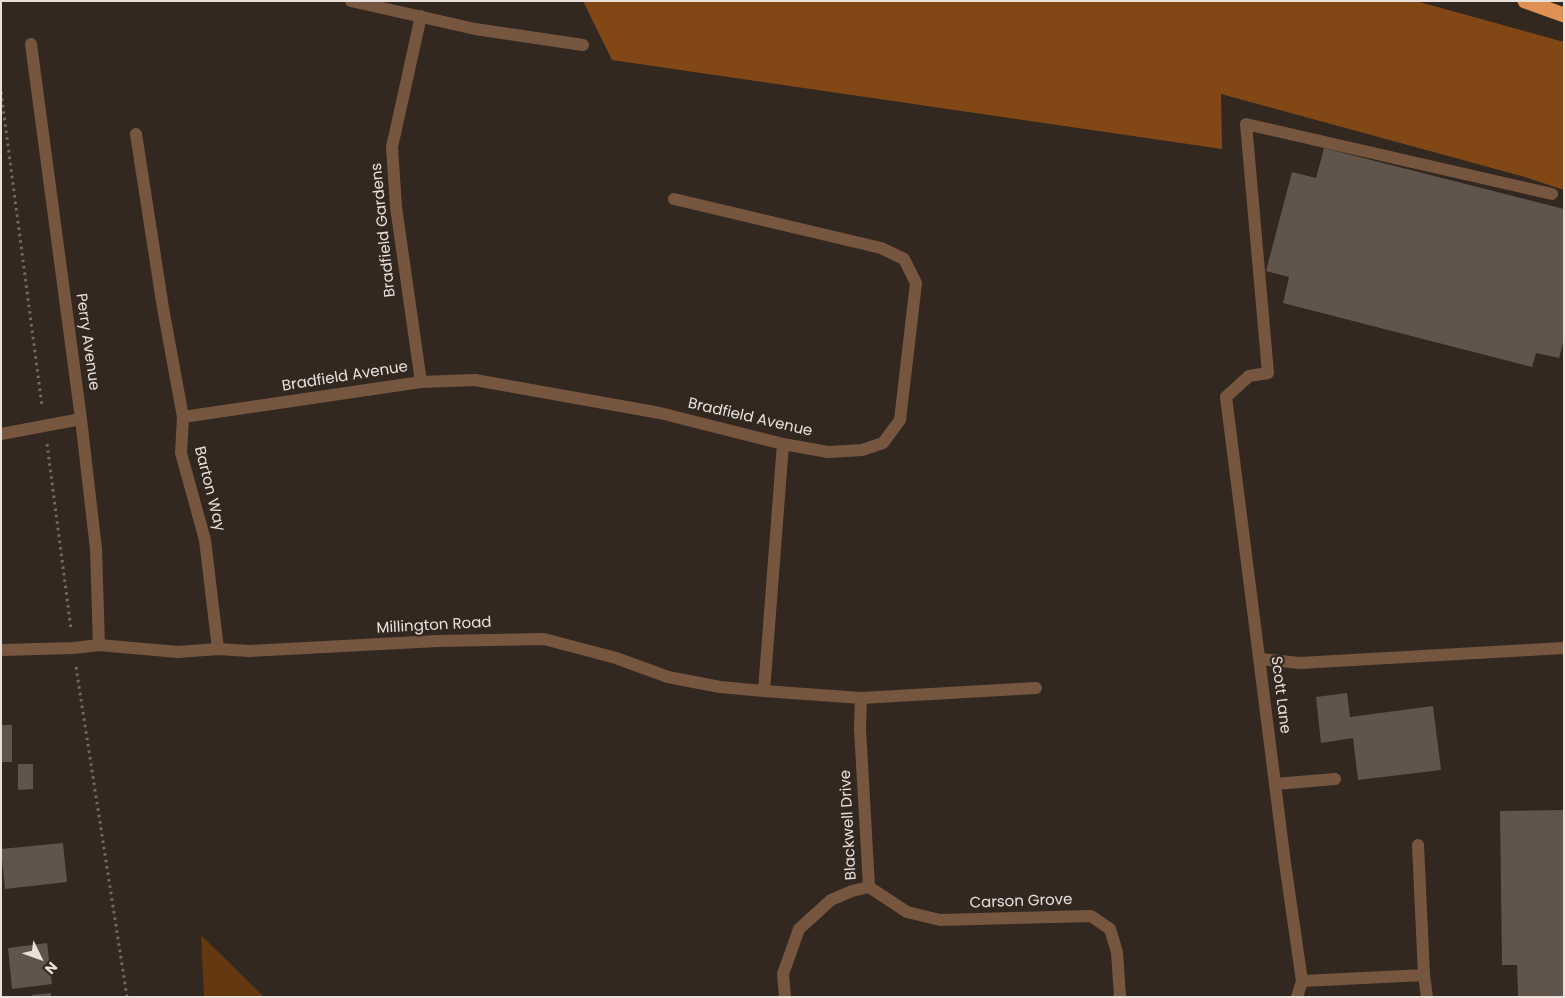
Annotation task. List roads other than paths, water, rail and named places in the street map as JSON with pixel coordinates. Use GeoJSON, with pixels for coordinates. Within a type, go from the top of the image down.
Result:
{"type":"FeatureCollection","features":[{"type":"Feature","properties":{"kind":"highway"},"geometry":{"type":"LineString","coordinates":[[1526,1],[1564,15]]}},
{"type":"Feature","properties":{"kind":"street"},"geometry":{"type":"LineString","coordinates":[[351,1],[475,29],[583,45]]}},
{"type":"Feature","properties":{"kind":"street","name":"Bradfield Gardens"},"geometry":{"type":"LineString","coordinates":[[420,16],[392,146],[396,207],[421,382]]}},
{"type":"Feature","properties":{"kind":"street","name":"Perry Avenue"},"geometry":{"type":"LineString","coordinates":[[31,44],[81,418],[96,549],[100,645]]}},
{"type":"Feature","properties":{"kind":"street","name":"Scott Lane"},"geometry":{"type":"LineString","coordinates":[[1297,997],[1302,981],[1226,397],[1249,376],[1268,373],[1246,124],[1552,194]]}},
{"type":"Feature","properties":{"kind":"street","name":"Barton Way"},"geometry":{"type":"LineString","coordinates":[[136,134],[163,308],[183,417],[180,453],[205,540],[218,649]]}},
{"type":"Feature","properties":{"kind":"street","name":"Bradfield Avenue"},"geometry":{"type":"LineString","coordinates":[[183,417],[421,382],[475,380],[660,413],[783,444],[828,452],[862,450],[883,443],[900,420],[916,283],[904,259],[881,248],[674,199]]}},
{"type":"Feature","properties":{"kind":"street"},"geometry":{"type":"LineString","coordinates":[[1,434],[81,418]]}},
{"type":"Feature","properties":{"kind":"street"},"geometry":{"type":"LineString","coordinates":[[764,691],[783,444]]}},
{"type":"Feature","properties":{"kind":"street","name":"Millington Road"},"geometry":{"type":"LineString","coordinates":[[1,650],[74,648],[100,645],[178,652],[218,649],[249,651],[437,641],[544,639],[616,658],[668,678],[720,687],[861,698],[1036,688]]}},
{"type":"Feature","properties":{"kind":"street"},"geometry":{"type":"LineString","coordinates":[[1260,659],[1300,663],[1564,648]]}},
{"type":"Feature","properties":{"kind":"street","name":"Blackwell Drive"},"geometry":{"type":"LineString","coordinates":[[785,997],[784,974],[800,929],[832,900],[852,891],[869,887],[860,729],[861,698]]}},
{"type":"Feature","properties":{"kind":"street"},"geometry":{"type":"LineString","coordinates":[[1275,784],[1335,779]]}},
{"type":"Feature","properties":{"kind":"street"},"geometry":{"type":"LineString","coordinates":[[1418,845],[1424,975],[1427,997]]}},
{"type":"Feature","properties":{"kind":"street","name":"Carson Grove"},"geometry":{"type":"LineString","coordinates":[[869,887],[907,912],[940,920],[1091,916],[1110,929],[1117,952],[1120,997]]}},
{"type":"Feature","properties":{"kind":"street"},"geometry":{"type":"LineString","coordinates":[[1302,981],[1424,975]]}}]}
